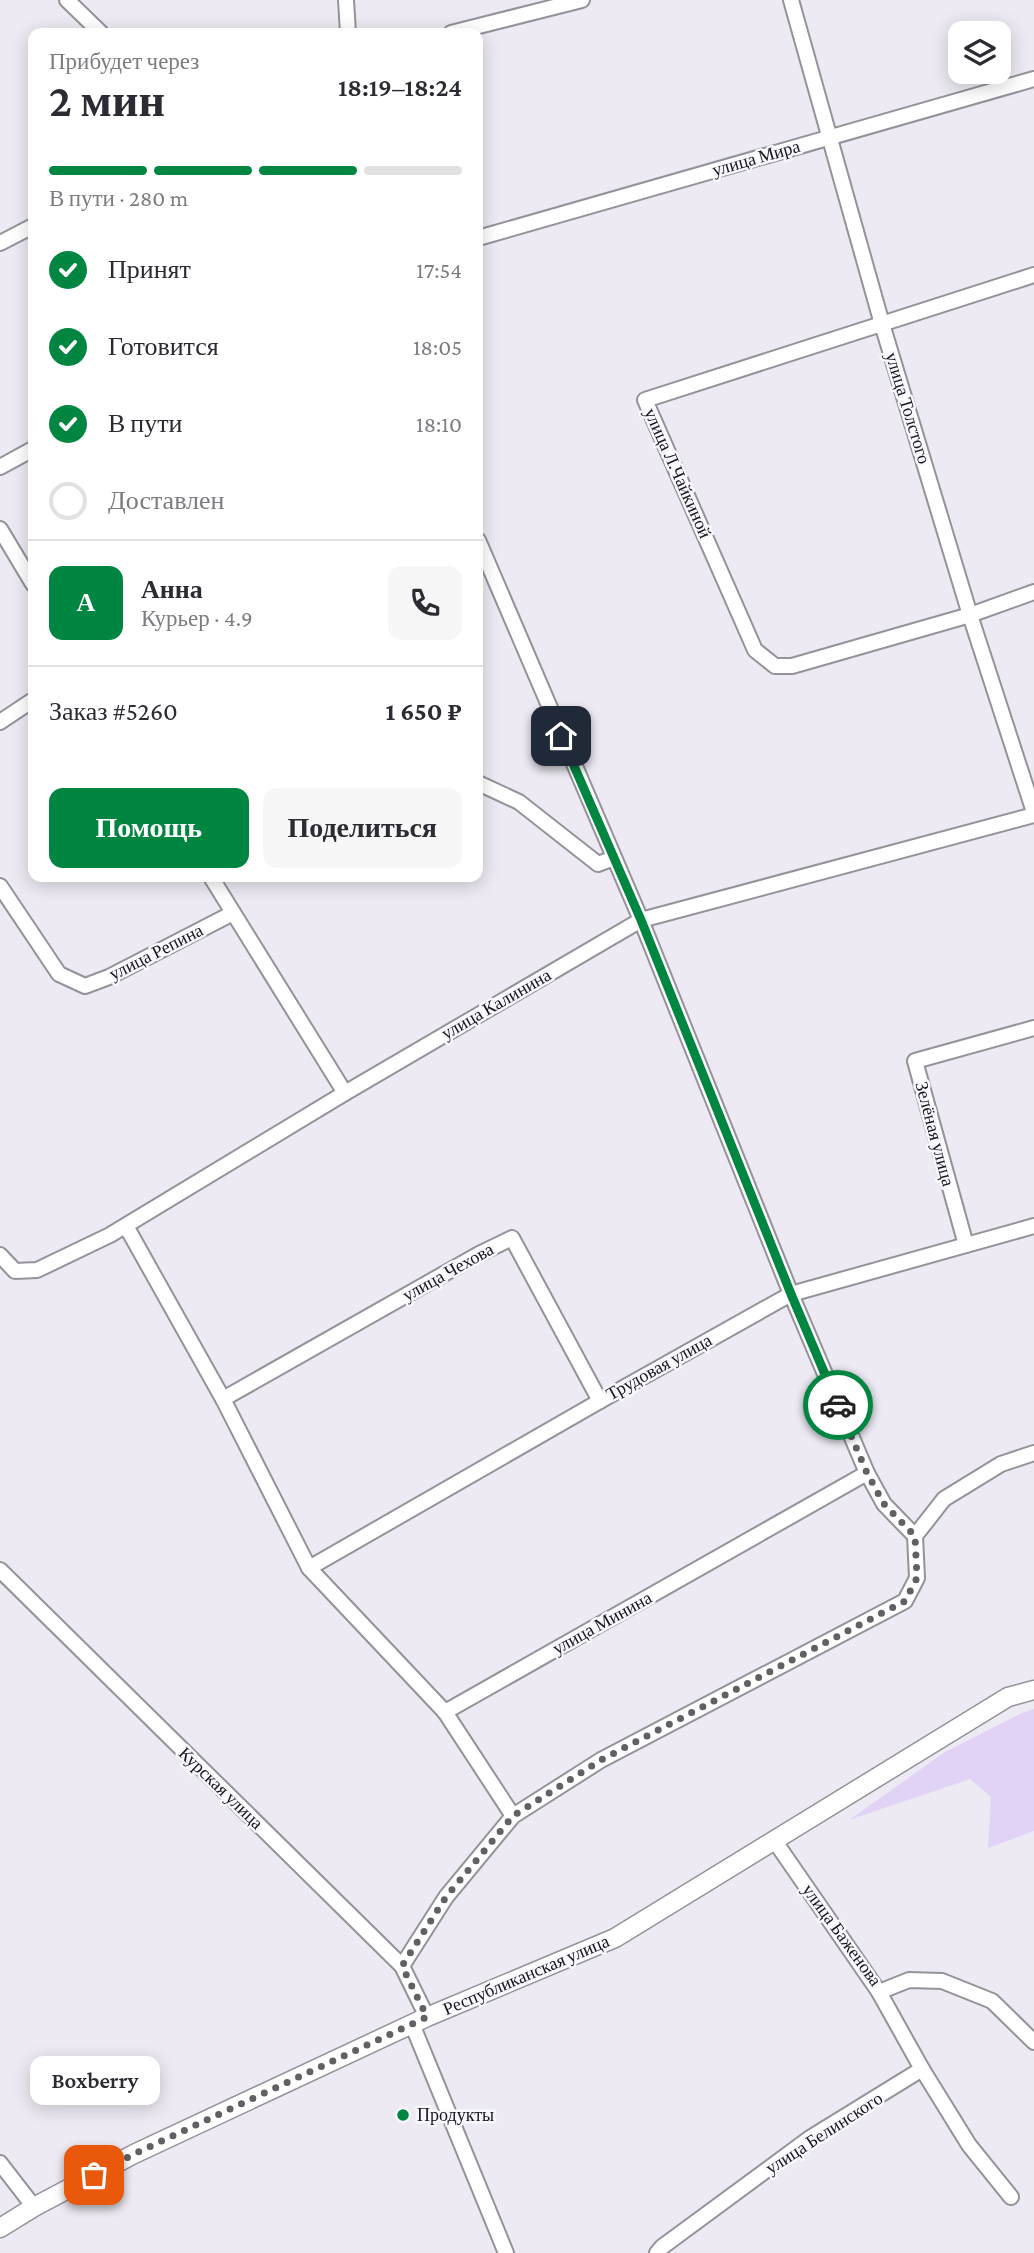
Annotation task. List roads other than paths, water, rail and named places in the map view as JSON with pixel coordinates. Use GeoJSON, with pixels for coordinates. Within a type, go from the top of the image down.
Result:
{"type":"FeatureCollection","features":[{"type":"Feature","properties":{"kind":"street"},"geometry":{"type":"LineString","coordinates":[[67,0],[97,28]]}},
{"type":"Feature","properties":{"kind":"street"},"geometry":{"type":"LineString","coordinates":[[346,0],[348,28]]}},
{"type":"Feature","properties":{"kind":"street"},"geometry":{"type":"LineString","coordinates":[[471,28],[582,0]]}},
{"type":"Feature","properties":{"kind":"street","name":"улица Толстого"},"geometry":{"type":"LineString","coordinates":[[791,0],[882,324],[970,615],[1034,813]]}},
{"type":"Feature","properties":{"kind":"street","name":"улица Мира"},"geometry":{"type":"LineString","coordinates":[[483,237],[1034,79]]}},
{"type":"Feature","properties":{"kind":"street"},"geometry":{"type":"LineString","coordinates":[[0,243],[28,229]]}},
{"type":"Feature","properties":{"kind":"street","name":"улица Л.Чайкиной"},"geometry":{"type":"LineString","coordinates":[[1034,275],[645,400],[755,650],[775,666],[792,666],[970,615],[1034,592]]}},
{"type":"Feature","properties":{"kind":"street"},"geometry":{"type":"LineString","coordinates":[[0,467],[28,452]]}},
{"type":"Feature","properties":{"kind":"street"},"geometry":{"type":"LineString","coordinates":[[0,529],[28,576]]}},
{"type":"Feature","properties":{"kind":"street"},"geometry":{"type":"LineString","coordinates":[[483,552],[641,920],[791,1294],[867,1473],[884,1504],[915,1536]]}},
{"type":"Feature","properties":{"kind":"street"},"geometry":{"type":"LineString","coordinates":[[0,722],[28,703]]}},
{"type":"Feature","properties":{"kind":"street"},"geometry":{"type":"LineString","coordinates":[[483,785],[519,802],[598,864],[614,858]]}},
{"type":"Feature","properties":{"kind":"street","name":"улица Калинина"},"geometry":{"type":"LineString","coordinates":[[0,1255],[15,1271],[37,1270],[126,1226],[345,1093],[641,920],[1034,813]]}},
{"type":"Feature","properties":{"kind":"street"},"geometry":{"type":"LineString","coordinates":[[214,882],[345,1093]]}},
{"type":"Feature","properties":{"kind":"street","name":"улица Репина"},"geometry":{"type":"LineString","coordinates":[[0,886],[59,974],[85,986],[109,977],[233,913]]}},
{"type":"Feature","properties":{"kind":"street","name":"Зелёная улица"},"geometry":{"type":"LineString","coordinates":[[966,1245],[915,1061],[1034,1028]]}},
{"type":"Feature","properties":{"kind":"street"},"geometry":{"type":"LineString","coordinates":[[126,1226],[223,1399],[309,1568],[445,1712],[513,1816]]}},
{"type":"Feature","properties":{"kind":"street","name":"Трудовая улица"},"geometry":{"type":"LineString","coordinates":[[309,1568],[791,1294],[1034,1226]]}},
{"type":"Feature","properties":{"kind":"street","name":"улица Чехова"},"geometry":{"type":"LineString","coordinates":[[223,1399],[512,1238],[600,1401]]}},
{"type":"Feature","properties":{"kind":"street"},"geometry":{"type":"LineString","coordinates":[[402,1966],[446,1897],[513,1816],[601,1760],[905,1601],[917,1578],[915,1536],[944,1499],[1001,1464],[1034,1453]]}},
{"type":"Feature","properties":{"kind":"street","name":"улица Минина"},"geometry":{"type":"LineString","coordinates":[[445,1712],[867,1473]]}},
{"type":"Feature","properties":{"kind":"street","name":"Курская улица"},"geometry":{"type":"LineString","coordinates":[[0,1570],[402,1966],[420,2021]]}},
{"type":"Feature","properties":{"kind":"street","name":"Республиканская улица"},"geometry":{"type":"LineString","coordinates":[[0,2228],[134,2154],[420,2021],[615,1938],[1008,1697],[1034,1690]]}},
{"type":"Feature","properties":{"kind":"street","name":"улица Баженова"},"geometry":{"type":"LineString","coordinates":[[775,1840],[879,1992],[909,1980],[942,1981],[992,2001],[1034,2042]]}},
{"type":"Feature","properties":{"kind":"street"},"geometry":{"type":"LineString","coordinates":[[879,1992],[969,2145],[1010,2197]]}},
{"type":"Feature","properties":{"kind":"street"},"geometry":{"type":"LineString","coordinates":[[420,2021],[506,2253]]}},
{"type":"Feature","properties":{"kind":"street","name":"улица Белинского"},"geometry":{"type":"LineString","coordinates":[[657,2253],[810,2137],[922,2069]]}},
{"type":"Feature","properties":{"kind":"street"},"geometry":{"type":"LineString","coordinates":[[0,2163],[34,2207]]}},
{"type":"Feature","properties":{"kind":"place","name":"Продукты"},"geometry":{"type":"Point","coordinates":[403,2115]}},
{"type":"Feature","properties":{"kind":"place","name":"Boxberry"},"geometry":{"type":"Point","coordinates":[94,2175]}}]}
